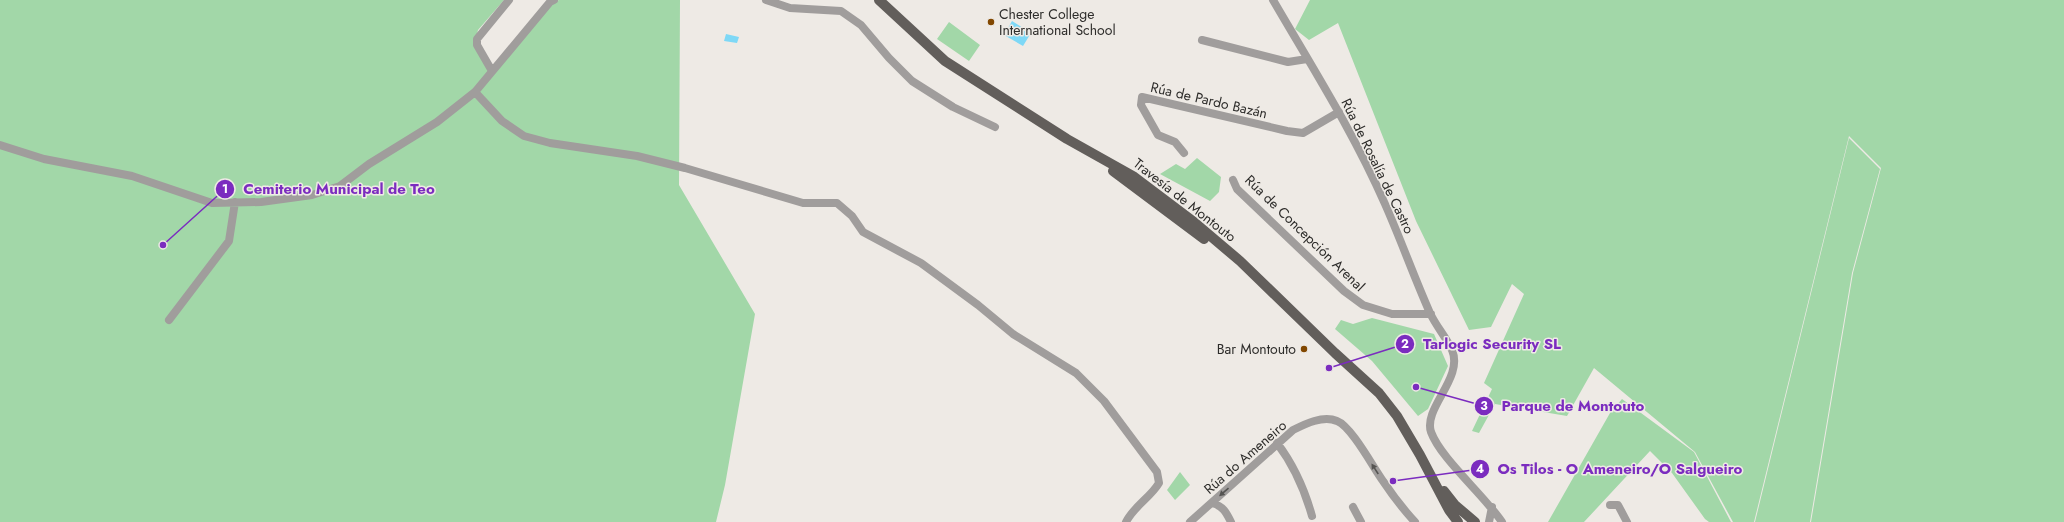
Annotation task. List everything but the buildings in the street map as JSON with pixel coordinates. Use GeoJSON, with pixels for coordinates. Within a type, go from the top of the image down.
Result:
{"type":"FeatureCollection","features":[{"type":"Feature","properties":{"kind":"main road","name":"Travesía de Montouto"},"geometry":{"type":"LineString","coordinates":[[879,0],[944,61],[1067,139],[1134,176],[1194,222],[1240,261],[1335,354],[1379,393],[1397,416],[1449,510],[1458,522]]}},
{"type":"Feature","properties":{"kind":"main road","name":"Travesía de Montouto"},"geometry":{"type":"LineString","coordinates":[[890,0],[918,31],[922,40]]}},
{"type":"Feature","properties":{"kind":"main road","name":"Travesía de Montouto"},"geometry":{"type":"LineString","coordinates":[[1424,463],[1454,505],[1475,522]]}},
{"type":"Feature","properties":{"kind":"street"},"geometry":{"type":"LineString","coordinates":[[492,71],[477,45],[477,39],[509,0]]}},
{"type":"Feature","properties":{"kind":"street"},"geometry":{"type":"LineString","coordinates":[[0,145],[44,159],[132,176],[212,203],[260,202],[312,195],[340,186],[369,164],[438,122],[475,92],[550,2],[554,0]]}},
{"type":"Feature","properties":{"kind":"street"},"geometry":{"type":"LineString","coordinates":[[766,0],[790,8],[841,11],[860,24],[889,58],[912,81],[953,107],[995,127]]}},
{"type":"Feature","properties":{"kind":"street","name":"Rúa de Rosalía de Castro"},"geometry":{"type":"LineString","coordinates":[[1273,0],[1339,112],[1385,203],[1431,314],[1452,351],[1453,371],[1431,417],[1431,432],[1439,448],[1492,507]]}},
{"type":"Feature","properties":{"kind":"street"},"geometry":{"type":"LineString","coordinates":[[1202,40],[1288,62],[1307,59]]}},
{"type":"Feature","properties":{"kind":"street"},"geometry":{"type":"LineString","coordinates":[[475,92],[502,121],[524,136],[550,143],[651,159],[804,203],[837,203],[852,216],[863,232],[921,263],[944,278],[1013,334],[1076,372],[1104,401],[1153,466],[1159,483],[1153,492],[1131,512],[1126,522]]}},
{"type":"Feature","properties":{"kind":"street","name":"Rúa de Pardo Bazán"},"geometry":{"type":"LineString","coordinates":[[1184,153],[1175,142],[1158,135],[1141,105],[1142,97],[1287,131],[1303,133],[1339,112]]}},
{"type":"Feature","properties":{"kind":"street","name":"Rúa de Concepción Arenal"},"geometry":{"type":"LineString","coordinates":[[1233,180],[1237,189],[1242,194],[1344,291],[1363,305],[1392,314],[1431,314]]}},
{"type":"Feature","properties":{"kind":"street"},"geometry":{"type":"LineString","coordinates":[[169,320],[229,241],[235,202]]}},
{"type":"Feature","properties":{"kind":"street","name":"Rúa do Ameneiro"},"geometry":{"type":"LineString","coordinates":[[1190,522],[1293,430],[1304,424],[1328,419],[1337,421],[1352,436],[1396,499],[1415,522]]}},
{"type":"Feature","properties":{"kind":"street"},"geometry":{"type":"LineString","coordinates":[[1277,443],[1294,471],[1308,502],[1312,516]]}},
{"type":"Feature","properties":{"kind":"street"},"geometry":{"type":"LineString","coordinates":[[1212,503],[1225,509],[1232,522]]}},
{"type":"Feature","properties":{"kind":"street"},"geometry":{"type":"LineString","coordinates":[[1610,504],[1618,505],[1627,522]]}},
{"type":"Feature","properties":{"kind":"street"},"geometry":{"type":"LineString","coordinates":[[1353,507],[1361,522]]}},
{"type":"Feature","properties":{"kind":"street"},"geometry":{"type":"LineString","coordinates":[[1492,507],[1501,521]]}},
{"type":"Feature","properties":{"kind":"street"},"geometry":{"type":"LineString","coordinates":[[1489,522],[1492,507]]}},
{"type":"Feature","properties":{"kind":"street"},"geometry":{"type":"LineString","coordinates":[[1449,510],[1448,515],[1452,522]]}},
{"type":"Feature","properties":{"kind":"green space"},"geometry":{"type":"Polygon","coordinates":[[[0,0],[504,0],[478,30],[474,46],[488,70],[553,3],[559,0],[680,0],[679,185],[755,314],[725,485],[716,522],[0,522],[0,0]]]}},
{"type":"Feature","properties":{"kind":"green space"},"geometry":{"type":"Polygon","coordinates":[[[1310,0],[2064,0],[2064,522],[1811,522],[1853,273],[1881,168],[1849,136],[1754,522],[1733,522],[1695,452],[1594,368],[1567,416],[1495,404],[1479,433],[1472,431],[1492,389],[1484,383],[1524,294],[1512,284],[1491,327],[1469,330],[1416,221],[1338,23],[1309,40],[1295,29],[1310,0]]]}},
{"type":"Feature","properties":{"kind":"green space"},"geometry":{"type":"Polygon","coordinates":[[[949,22],[980,45],[969,61],[937,39],[949,22]]]}},
{"type":"Feature","properties":{"kind":"green space"},"geometry":{"type":"Polygon","coordinates":[[[1849,138],[1880,169],[1852,273],[1810,522],[1755,522],[1849,138]]]}},
{"type":"Feature","properties":{"kind":"green space"},"geometry":{"type":"Polygon","coordinates":[[[1197,158],[1221,177],[1219,192],[1210,201],[1160,174],[1176,164],[1185,169],[1197,158]]]}},
{"type":"Feature","properties":{"kind":"green space"},"geometry":{"type":"Polygon","coordinates":[[[1372,318],[1434,334],[1448,366],[1428,409],[1418,416],[1372,361],[1335,329],[1341,320],[1353,324],[1372,318]]]}},
{"type":"Feature","properties":{"kind":"green space"},"geometry":{"type":"Polygon","coordinates":[[[1622,399],[1694,452],[1731,522],[1709,522],[1705,519],[1672,473],[1650,451],[1584,522],[1548,522],[1610,413],[1622,399]]]}},
{"type":"Feature","properties":{"kind":"green space"},"geometry":{"type":"Polygon","coordinates":[[[1180,472],[1190,485],[1175,500],[1167,490],[1180,472]]]}},
{"type":"Feature","properties":{"kind":"water"},"geometry":{"type":"Polygon","coordinates":[[[1012,21],[1031,33],[1023,46],[1004,35],[1012,21]]]}},
{"type":"Feature","properties":{"kind":"water"},"geometry":{"type":"Polygon","coordinates":[[[726,34],[739,37],[737,43],[724,41],[726,34]]]}},
{"type":"Feature","properties":{"kind":"place","name":"Chester College International School"},"geometry":{"type":"Point","coordinates":[991,22]}},
{"type":"Feature","properties":{"kind":"place","name":"Cemiterio Municipal de Teo"},"geometry":{"type":"Point","coordinates":[163,245]}},
{"type":"Feature","properties":{"kind":"place","name":"Bar Montouto"},"geometry":{"type":"Point","coordinates":[1304,349]}},
{"type":"Feature","properties":{"kind":"place","name":"Tarlogic Security SL"},"geometry":{"type":"Point","coordinates":[1329,368]}},
{"type":"Feature","properties":{"kind":"place","name":"Parque de Montouto"},"geometry":{"type":"Point","coordinates":[1416,387]}},
{"type":"Feature","properties":{"kind":"place","name":"Os Tilos - O Ameneiro/O Salgueiro"},"geometry":{"type":"Point","coordinates":[1393,481]}}]}
